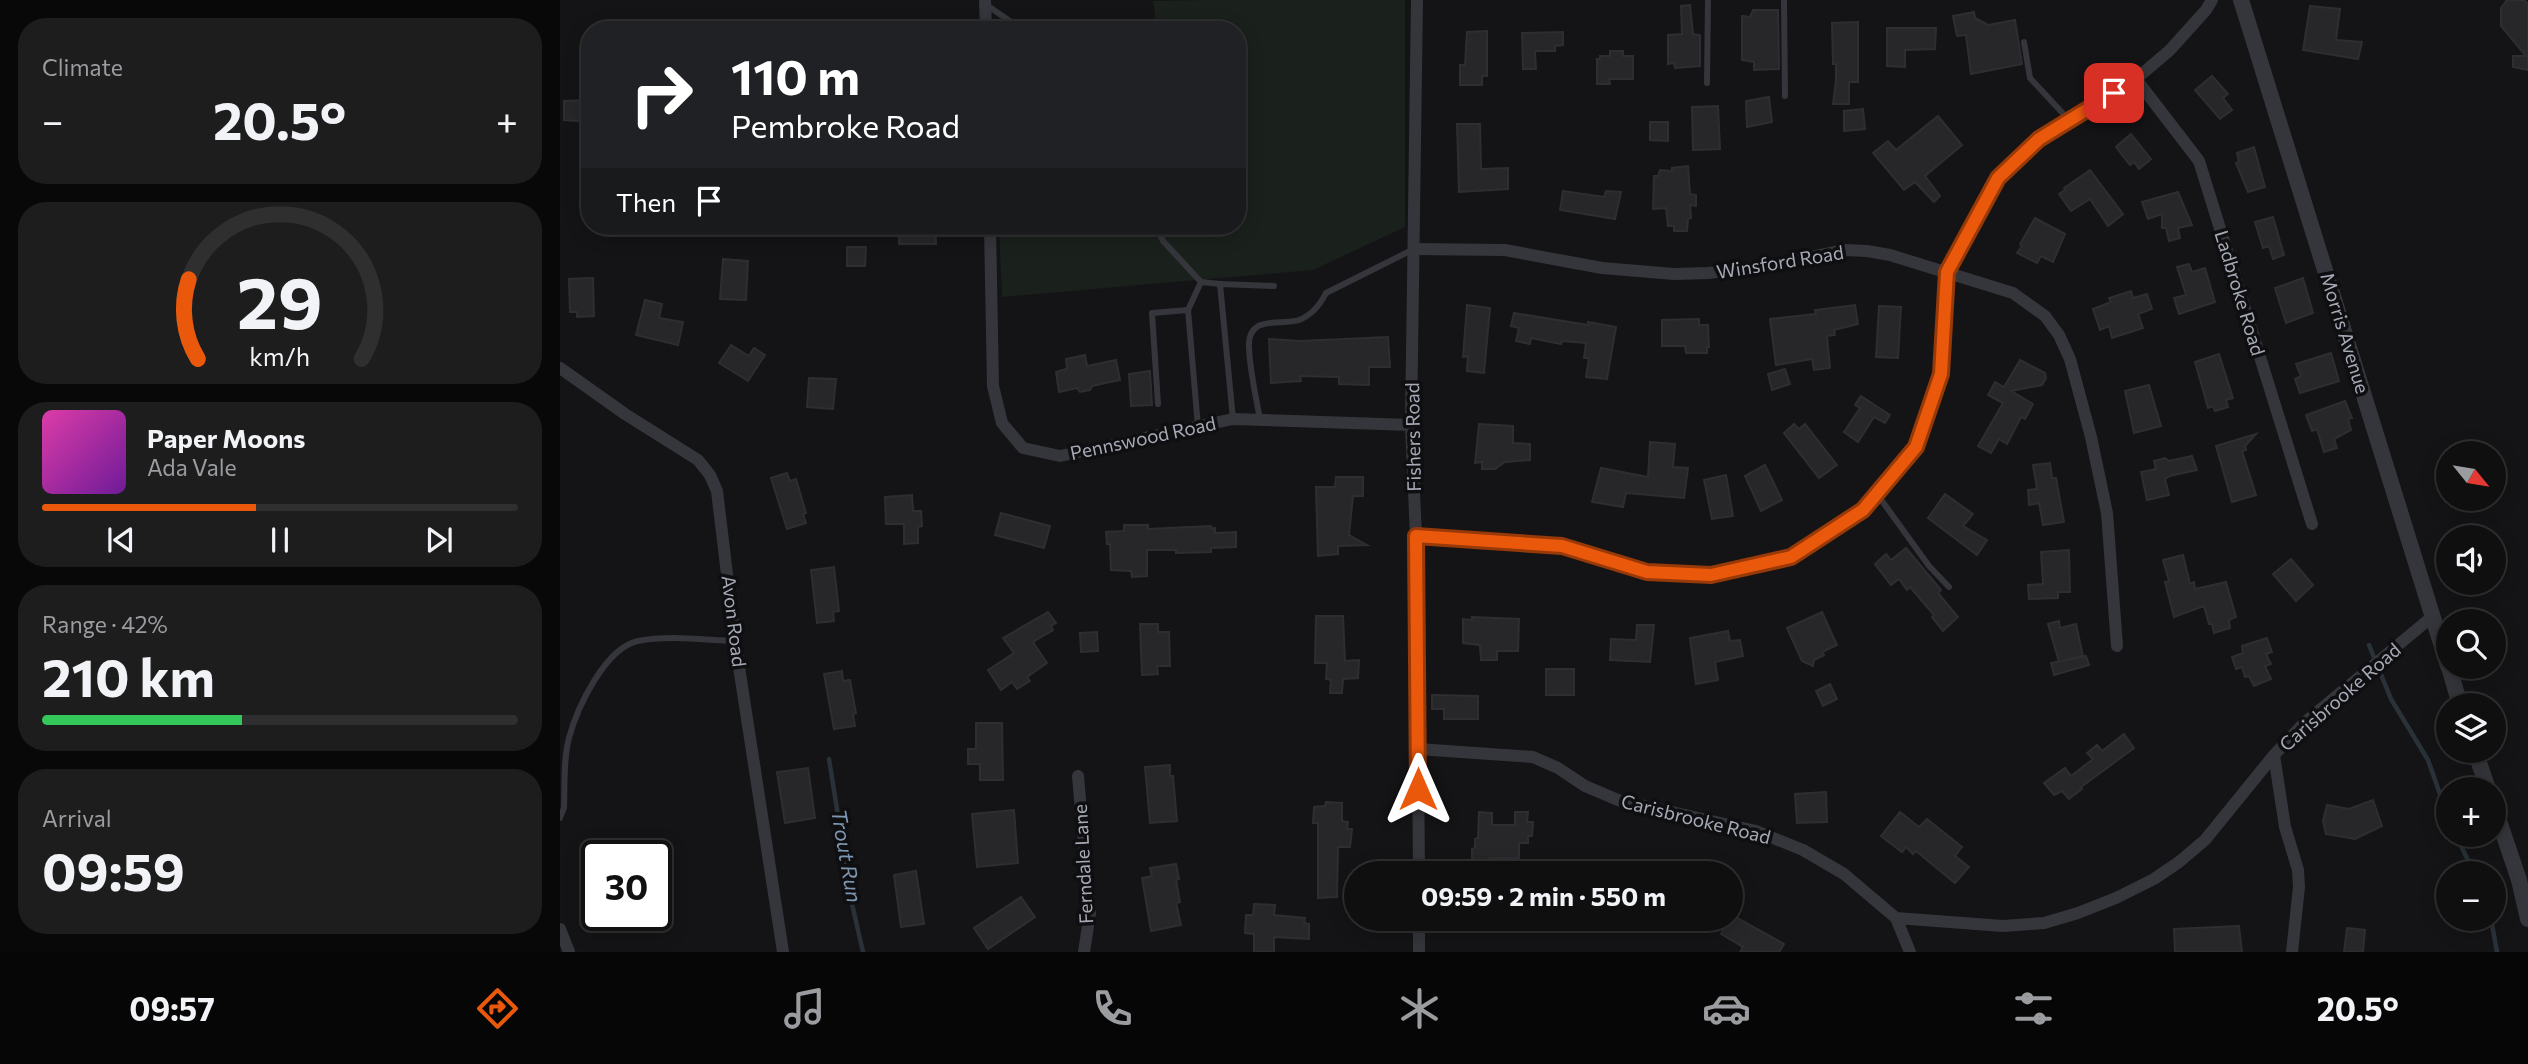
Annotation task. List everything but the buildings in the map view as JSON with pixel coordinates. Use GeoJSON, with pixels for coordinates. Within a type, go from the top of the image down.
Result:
{"type":"FeatureCollection","features":[{"type":"Feature","properties":{"kind":"street","name":"Fishers Road"},"geometry":{"type":"LineString","coordinates":[[1417,0],[1410,425],[1416,536],[1419,861]]}},
{"type":"Feature","properties":{"kind":"street"},"geometry":{"type":"LineString","coordinates":[[1416,536],[1562,546],[1647,572],[1711,575],[1791,557],[1863,510],[1916,447],[1941,374],[1947,272],[1998,178],[2039,139],[2136,79],[2171,50],[2212,0]]}},
{"type":"Feature","properties":{"kind":"street","name":"Morris Avenue"},"geometry":{"type":"LineString","coordinates":[[2241,0],[2436,626]]}},
{"type":"Feature","properties":{"kind":"street"},"geometry":{"type":"LineString","coordinates":[[985,2],[986,21]]}},
{"type":"Feature","properties":{"kind":"street","name":"Ladbroke Road"},"geometry":{"type":"LineString","coordinates":[[2136,79],[2199,161],[2312,524]]}},
{"type":"Feature","properties":{"kind":"street","name":"Pennswood Road"},"geometry":{"type":"LineString","coordinates":[[990,235],[993,386],[1002,423],[1023,448],[1060,456],[1233,419],[1410,425]]}},
{"type":"Feature","properties":{"kind":"street","name":"Winsford Road"},"geometry":{"type":"LineString","coordinates":[[1414,249],[1505,250],[1602,268],[1674,274],[1708,273],[1772,265],[1844,250],[1867,251],[1890,255],[2013,293],[2045,316],[2059,335],[2070,359],[2091,437],[2107,513],[2117,646]]}},
{"type":"Feature","properties":{"kind":"street","name":"Avon Road"},"geometry":{"type":"LineString","coordinates":[[560,368],[625,414],[698,460],[710,475],[717,491],[736,641],[783,952]]}},
{"type":"Feature","properties":{"kind":"street","name":"Carisbrooke Road"},"geometry":{"type":"LineString","coordinates":[[1418,749],[1533,757],[1558,768],[1585,786],[1618,800],[1756,831],[1803,850],[1844,874],[1896,918],[2003,926],[2044,923],[2116,898],[2154,879],[2205,839],[2304,723],[2433,616]]}},
{"type":"Feature","properties":{"kind":"street"},"geometry":{"type":"LineString","coordinates":[[2274,755],[2285,827],[2298,870],[2300,887],[2292,952]]}},
{"type":"Feature","properties":{"kind":"street","name":"Ferndale Lane"},"geometry":{"type":"LineString","coordinates":[[1078,776],[1090,913],[1084,952]]}},
{"type":"Feature","properties":{"kind":"street"},"geometry":{"type":"LineString","coordinates":[[2506,842],[2528,919]]}},
{"type":"Feature","properties":{"kind":"street"},"geometry":{"type":"LineString","coordinates":[[1896,918],[1910,952]]}},
{"type":"Feature","properties":{"kind":"street"},"geometry":{"type":"LineString","coordinates":[[560,929],[569,952]]}},
{"type":"Feature","properties":{"kind":"street"},"geometry":{"type":"LineString","coordinates":[[1419,931],[1419,952]]}},
{"type":"Feature","properties":{"kind":"lane"},"geometry":{"type":"LineString","coordinates":[[1707,83],[1708,0]]}},
{"type":"Feature","properties":{"kind":"lane"},"geometry":{"type":"LineString","coordinates":[[1784,0],[1785,96]]}},
{"type":"Feature","properties":{"kind":"lane"},"geometry":{"type":"LineString","coordinates":[[985,2],[1011,21]]}},
{"type":"Feature","properties":{"kind":"lane"},"geometry":{"type":"LineString","coordinates":[[2024,42],[2030,78],[2069,120]]}},
{"type":"Feature","properties":{"kind":"lane"},"geometry":{"type":"LineString","coordinates":[[1160,235],[1201,282],[1274,286]]}},
{"type":"Feature","properties":{"kind":"lane"},"geometry":{"type":"LineString","coordinates":[[1260,420],[1248,348],[1253,332],[1266,322],[1300,319],[1320,304],[1326,293],[1414,249]]}},
{"type":"Feature","properties":{"kind":"lane"},"geometry":{"type":"LineString","coordinates":[[1198,426],[1188,310],[1201,282]]}},
{"type":"Feature","properties":{"kind":"lane"},"geometry":{"type":"LineString","coordinates":[[1220,284],[1233,419]]}},
{"type":"Feature","properties":{"kind":"lane"},"geometry":{"type":"LineString","coordinates":[[1158,404],[1152,313],[1188,310]]}},
{"type":"Feature","properties":{"kind":"lane"},"geometry":{"type":"LineString","coordinates":[[1877,494],[1929,566],[1949,587]]}},
{"type":"Feature","properties":{"kind":"lane"},"geometry":{"type":"LineString","coordinates":[[560,818],[564,808],[568,740],[583,701],[607,663],[621,648],[637,641],[662,639],[736,641]]}},
{"type":"Feature","properties":{"kind":"shaded area"},"geometry":{"type":"Polygon","coordinates":[[[1405,0],[1405,227],[1313,270],[1002,297],[999,235],[1246,235],[1246,21],[1156,21],[1153,1],[1405,0]]]}},
{"type":"Feature","properties":{"kind":"waterway"},"geometry":{"type":"LineString","coordinates":[[2369,645],[2391,699],[2428,760],[2436,783]]}},
{"type":"Feature","properties":{"kind":"waterway","name":"Trout Run"},"geometry":{"type":"LineString","coordinates":[[829,759],[852,904],[863,952]]}},
{"type":"Feature","properties":{"kind":"waterway"},"geometry":{"type":"LineString","coordinates":[[2462,847],[2468,861]]}},
{"type":"Feature","properties":{"kind":"waterway"},"geometry":{"type":"LineString","coordinates":[[2493,931],[2497,952]]}},
{"type":"Feature","properties":{"kind":"route"},"geometry":{"type":"LineString","coordinates":[[1418,789],[1416,536],[1562,546],[1647,572],[1711,575],[1791,557],[1863,510],[1916,447],[1941,374],[1947,272],[1998,178],[2039,139],[2114,93]]}}]}
